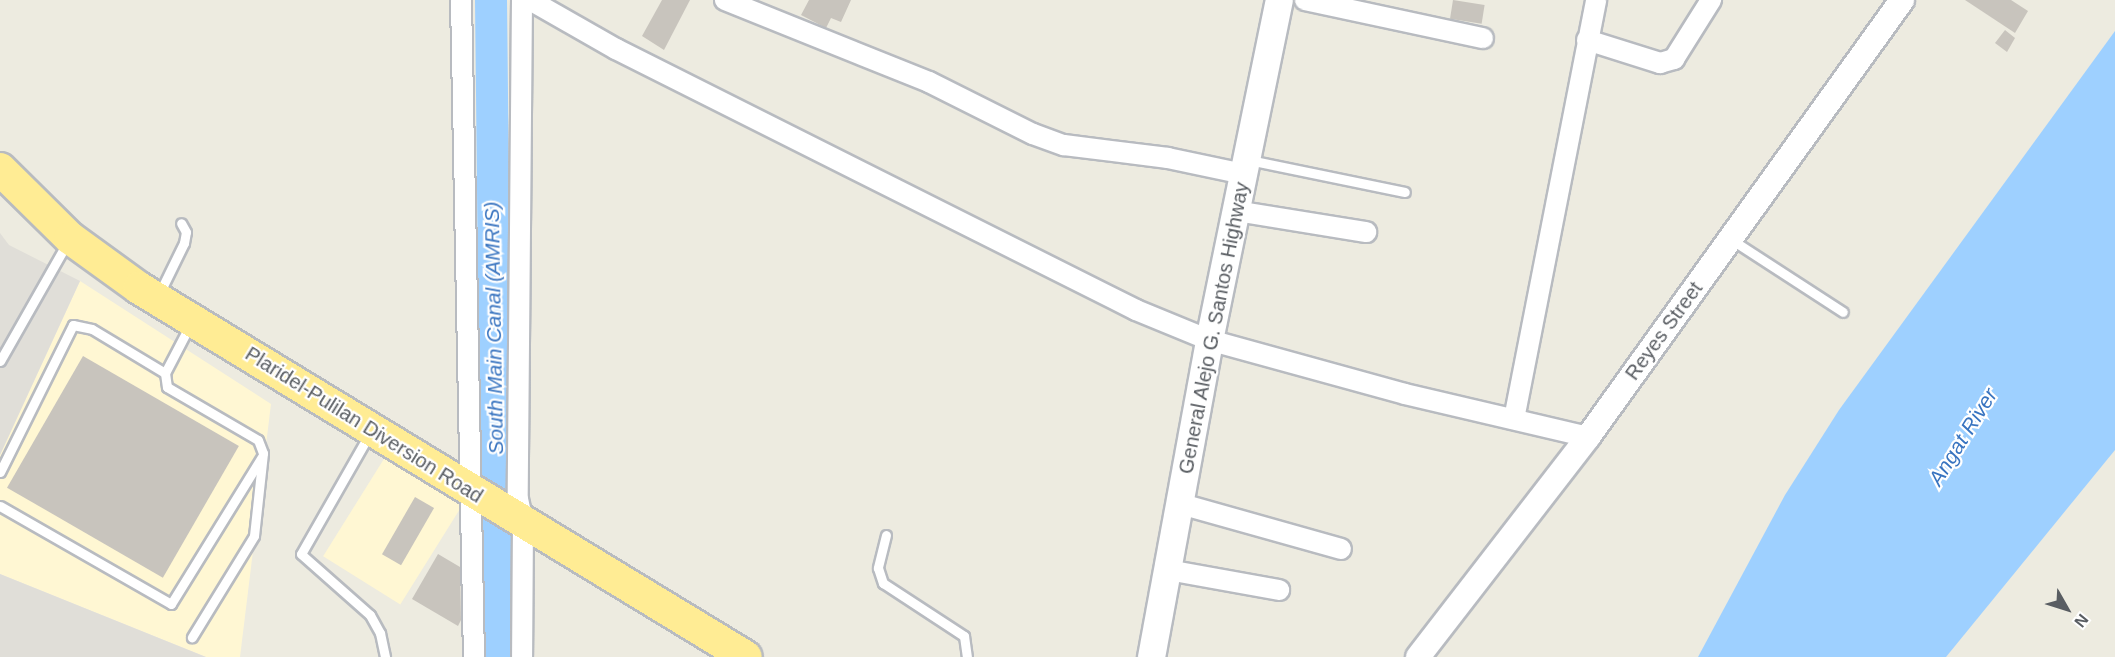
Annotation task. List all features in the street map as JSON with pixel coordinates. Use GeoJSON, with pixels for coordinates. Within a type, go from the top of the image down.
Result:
{"type":"FeatureCollection","features":[{"type":"Feature","properties":{"kind":"highway","name":"Plaridel-Pulilan Diversion Road"},"geometry":{"type":"LineString","coordinates":[[0,169],[70,238],[157,299],[373,428],[476,494],[746,657]]}},
{"type":"Feature","properties":{"kind":"main road","name":"General Alejo G. Santos Highway"},"geometry":{"type":"LineString","coordinates":[[1151,657],[1181,504],[1209,340],[1279,0]]}},
{"type":"Feature","properties":{"kind":"street"},"geometry":{"type":"LineString","coordinates":[[461,0],[476,494],[474,657]]}},
{"type":"Feature","properties":{"kind":"street"},"geometry":{"type":"LineString","coordinates":[[522,0],[518,499],[522,657]]}},
{"type":"Feature","properties":{"kind":"street"},"geometry":{"type":"LineString","coordinates":[[530,0],[616,49],[1136,310],[1209,340],[1588,437]]}},
{"type":"Feature","properties":{"kind":"street"},"geometry":{"type":"LineString","coordinates":[[725,0],[929,82],[1033,134],[1064,145],[1245,167]]}},
{"type":"Feature","properties":{"kind":"street"},"geometry":{"type":"LineString","coordinates":[[1305,0],[1483,38]]}},
{"type":"Feature","properties":{"kind":"street"},"geometry":{"type":"LineString","coordinates":[[1514,419],[1596,0]]}},
{"type":"Feature","properties":{"kind":"street"},"geometry":{"type":"LineString","coordinates":[[1587,40],[1660,63],[1674,59],[1711,0]]}},
{"type":"Feature","properties":{"kind":"street","name":"Reyes Street"},"geometry":{"type":"LineString","coordinates":[[1418,657],[1588,437],[1902,0]]}},
{"type":"Feature","properties":{"kind":"street"},"geometry":{"type":"LineString","coordinates":[[1236,211],[1366,232]]}},
{"type":"Feature","properties":{"kind":"street"},"geometry":{"type":"LineString","coordinates":[[1181,504],[1341,549]]}},
{"type":"Feature","properties":{"kind":"street"},"geometry":{"type":"LineString","coordinates":[[1168,570],[1279,590]]}},
{"type":"Feature","properties":{"kind":"lane"},"geometry":{"type":"LineString","coordinates":[[1245,167],[1405,192]]}},
{"type":"Feature","properties":{"kind":"lane"},"geometry":{"type":"LineString","coordinates":[[157,299],[184,243],[186,232],[182,224]]}},
{"type":"Feature","properties":{"kind":"lane"},"geometry":{"type":"LineString","coordinates":[[0,361],[70,238]]}},
{"type":"Feature","properties":{"kind":"lane"},"geometry":{"type":"LineString","coordinates":[[1730,238],[1843,312]]}},
{"type":"Feature","properties":{"kind":"lane"},"geometry":{"type":"LineString","coordinates":[[192,320],[165,373],[167,387],[258,440],[263,453],[254,536],[192,637]]}},
{"type":"Feature","properties":{"kind":"lane"},"geometry":{"type":"LineString","coordinates":[[0,472],[73,325],[92,329],[165,373]]}},
{"type":"Feature","properties":{"kind":"lane"},"geometry":{"type":"LineString","coordinates":[[373,428],[301,554],[370,615],[380,633],[385,657]]}},
{"type":"Feature","properties":{"kind":"lane"},"geometry":{"type":"LineString","coordinates":[[0,506],[171,604],[263,453]]}},
{"type":"Feature","properties":{"kind":"lane"},"geometry":{"type":"LineString","coordinates":[[886,535],[878,568],[883,583],[964,636],[967,657]]}},
{"type":"Feature","properties":{"kind":"shaded area"},"geometry":{"type":"Polygon","coordinates":[[[0,233],[9,245],[80,281],[0,455],[0,233]]]}},
{"type":"Feature","properties":{"kind":"shaded area"},"geometry":{"type":"Polygon","coordinates":[[[80,281],[271,404],[240,657],[206,657],[0,574],[0,455],[80,281]]]}},
{"type":"Feature","properties":{"kind":"shaded area"},"geometry":{"type":"Polygon","coordinates":[[[392,446],[469,494],[400,604],[323,556],[392,446]]]}},
{"type":"Feature","properties":{"kind":"shaded area"},"geometry":{"type":"Polygon","coordinates":[[[0,574],[206,657],[0,657],[0,574]]]}},
{"type":"Feature","properties":{"kind":"water","name":"Angat River"},"geometry":{"type":"Polygon","coordinates":[[[2115,31],[2115,450],[1946,657],[1698,657],[1785,495],[1839,410],[2115,31]]]}},
{"type":"Feature","properties":{"kind":"building"},"geometry":{"type":"Polygon","coordinates":[[[662,0],[690,0],[664,50],[642,36],[662,0]]]}},
{"type":"Feature","properties":{"kind":"building"},"geometry":{"type":"Polygon","coordinates":[[[809,0],[851,0],[841,22],[831,18],[826,28],[801,15],[809,0]]]}},
{"type":"Feature","properties":{"kind":"building"},"geometry":{"type":"Polygon","coordinates":[[[1453,0],[1485,5],[1482,24],[1450,19],[1453,0]]]}},
{"type":"Feature","properties":{"kind":"building"},"geometry":{"type":"Polygon","coordinates":[[[1965,0],[2011,0],[2028,11],[2015,33],[1965,0]]]}},
{"type":"Feature","properties":{"kind":"building"},"geometry":{"type":"Polygon","coordinates":[[[2005,30],[2015,38],[2007,52],[1995,43],[2005,30]]]}},
{"type":"Feature","properties":{"kind":"building"},"geometry":{"type":"Polygon","coordinates":[[[83,356],[239,446],[163,578],[7,488],[83,356]]]}},
{"type":"Feature","properties":{"kind":"building"},"geometry":{"type":"Polygon","coordinates":[[[415,497],[434,508],[401,565],[382,554],[415,497]]]}},
{"type":"Feature","properties":{"kind":"building"},"geometry":{"type":"Polygon","coordinates":[[[438,554],[460,567],[461,620],[458,626],[412,599],[438,554]]]}},
{"type":"Feature","properties":{"kind":"waterway","name":"South Main Canal (AMRIS)"},"geometry":{"type":"LineString","coordinates":[[491,0],[498,657]]}}]}
